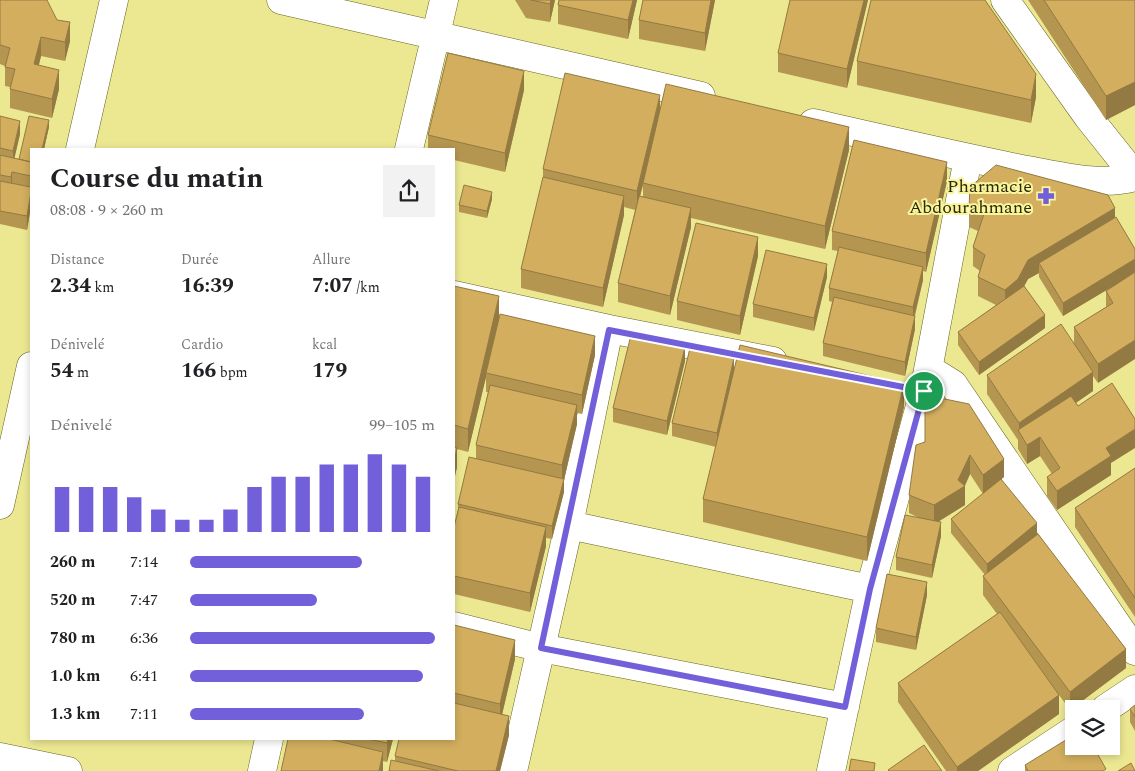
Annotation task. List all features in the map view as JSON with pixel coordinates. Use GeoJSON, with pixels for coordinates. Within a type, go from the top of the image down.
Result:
{"type":"FeatureCollection","features":[{"type":"Feature","properties":{"kind":"street"},"geometry":{"type":"LineString","coordinates":[[80,148],[114,0]]}},
{"type":"Feature","properties":{"kind":"street"},"geometry":{"type":"LineString","coordinates":[[280,0],[726,102]]}},
{"type":"Feature","properties":{"kind":"street"},"geometry":{"type":"LineString","coordinates":[[409,148],[444,0]]}},
{"type":"Feature","properties":{"kind":"street"},"geometry":{"type":"LineString","coordinates":[[794,118],[968,158],[1100,181],[1118,182],[1135,176],[1088,117],[1005,0]]}},
{"type":"Feature","properties":{"kind":"street"},"geometry":{"type":"LineString","coordinates":[[831,771],[870,589],[926,380],[968,158]]}},
{"type":"Feature","properties":{"kind":"street"},"geometry":{"type":"LineString","coordinates":[[455,295],[609,330],[800,367]]}},
{"type":"Feature","properties":{"kind":"street"},"geometry":{"type":"LineString","coordinates":[[513,771],[569,524],[609,330]]}},
{"type":"Feature","properties":{"kind":"street"},"geometry":{"type":"LineString","coordinates":[[0,505],[30,370]]}},
{"type":"Feature","properties":{"kind":"street"},"geometry":{"type":"LineString","coordinates":[[896,385],[926,380],[953,384],[1135,651]]}},
{"type":"Feature","properties":{"kind":"street"},"geometry":{"type":"LineString","coordinates":[[569,524],[870,589]]}},
{"type":"Feature","properties":{"kind":"street"},"geometry":{"type":"LineString","coordinates":[[455,626],[541,648],[845,707]]}},
{"type":"Feature","properties":{"kind":"street"},"geometry":{"type":"LineString","coordinates":[[1118,700],[1135,689]]}},
{"type":"Feature","properties":{"kind":"street"},"geometry":{"type":"LineString","coordinates":[[1012,771],[1065,736]]}},
{"type":"Feature","properties":{"kind":"street"},"geometry":{"type":"LineString","coordinates":[[262,771],[269,740]]}},
{"type":"Feature","properties":{"kind":"street"},"geometry":{"type":"LineString","coordinates":[[0,757],[68,771]]}},
{"type":"Feature","properties":{"kind":"building"},"geometry":{"type":"Polygon","coordinates":[[[0,0],[47,0],[57,20],[70,22],[65,42],[41,37],[34,64],[59,70],[52,99],[10,89],[15,69],[5,67],[10,48],[0,45],[0,0]]]}},
{"type":"Feature","properties":{"kind":"building"},"geometry":{"type":"Polygon","coordinates":[[[531,0],[551,0],[550,4],[531,0]]]}},
{"type":"Feature","properties":{"kind":"building"},"geometry":{"type":"Polygon","coordinates":[[[559,0],[633,0],[628,20],[558,5],[559,0]]]}},
{"type":"Feature","properties":{"kind":"building"},"geometry":{"type":"Polygon","coordinates":[[[643,0],[711,0],[705,33],[639,20],[643,0]]]}},
{"type":"Feature","properties":{"kind":"building"},"geometry":{"type":"Polygon","coordinates":[[[790,0],[864,0],[847,69],[778,53],[790,0]]]}},
{"type":"Feature","properties":{"kind":"building"},"geometry":{"type":"Polygon","coordinates":[[[871,0],[985,0],[1036,74],[1031,100],[857,61],[871,0]]]}},
{"type":"Feature","properties":{"kind":"building"},"geometry":{"type":"Polygon","coordinates":[[[1044,0],[1135,0],[1135,82],[1106,96],[1044,0]]]}},
{"type":"Feature","properties":{"kind":"building"},"geometry":{"type":"Polygon","coordinates":[[[448,53],[524,71],[505,153],[428,135],[448,53]]]}},
{"type":"Feature","properties":{"kind":"building"},"geometry":{"type":"Polygon","coordinates":[[[565,73],[660,95],[637,191],[543,169],[565,73]]]}},
{"type":"Feature","properties":{"kind":"building"},"geometry":{"type":"Polygon","coordinates":[[[666,84],[849,127],[825,226],[643,183],[666,84]]]}},
{"type":"Feature","properties":{"kind":"building"},"geometry":{"type":"Polygon","coordinates":[[[0,116],[20,121],[13,151],[0,148],[0,116]]]}},
{"type":"Feature","properties":{"kind":"building"},"geometry":{"type":"Polygon","coordinates":[[[29,116],[49,120],[42,148],[30,148],[30,162],[19,159],[29,116]]]}},
{"type":"Feature","properties":{"kind":"building"},"geometry":{"type":"Polygon","coordinates":[[[854,140],[947,162],[926,253],[832,231],[854,140]]]}},
{"type":"Feature","properties":{"kind":"building"},"geometry":{"type":"Polygon","coordinates":[[[0,155],[30,162],[30,176],[12,172],[11,177],[0,175],[0,155]]]}},
{"type":"Feature","properties":{"kind":"building"},"geometry":{"type":"Polygon","coordinates":[[[996,165],[1108,195],[1115,208],[1028,260],[1018,279],[1005,290],[978,277],[985,255],[973,247],[984,214],[969,208],[970,187],[996,165]]]}},
{"type":"Feature","properties":{"kind":"building"},"geometry":{"type":"Polygon","coordinates":[[[543,177],[624,196],[603,288],[521,269],[543,177]]]}},
{"type":"Feature","properties":{"kind":"building"},"geometry":{"type":"Polygon","coordinates":[[[0,181],[30,187],[27,216],[0,211],[0,181]]]}},
{"type":"Feature","properties":{"kind":"building"},"geometry":{"type":"Polygon","coordinates":[[[464,185],[492,192],[487,211],[459,205],[464,185]]]}},
{"type":"Feature","properties":{"kind":"building"},"geometry":{"type":"Polygon","coordinates":[[[639,196],[691,208],[670,296],[618,283],[639,196]]]}},
{"type":"Feature","properties":{"kind":"building"},"geometry":{"type":"Polygon","coordinates":[[[1116,217],[1135,249],[1135,259],[1063,303],[1039,263],[1116,217]]]}},
{"type":"Feature","properties":{"kind":"building"},"geometry":{"type":"Polygon","coordinates":[[[696,223],[758,237],[740,316],[677,301],[696,223]]]}},
{"type":"Feature","properties":{"kind":"building"},"geometry":{"type":"Polygon","coordinates":[[[839,247],[923,267],[913,307],[829,288],[839,247]]]}},
{"type":"Feature","properties":{"kind":"building"},"geometry":{"type":"Polygon","coordinates":[[[766,250],[827,264],[814,318],[753,304],[766,250]]]}},
{"type":"Feature","properties":{"kind":"building"},"geometry":{"type":"Polygon","coordinates":[[[1135,272],[1135,340],[1098,364],[1074,327],[1113,303],[1106,291],[1135,272]]]}},
{"type":"Feature","properties":{"kind":"building"},"geometry":{"type":"Polygon","coordinates":[[[455,286],[499,296],[468,429],[455,425],[455,286]]]}},
{"type":"Feature","properties":{"kind":"building"},"geometry":{"type":"Polygon","coordinates":[[[1024,286],[1045,315],[979,362],[958,332],[1024,286]]]}},
{"type":"Feature","properties":{"kind":"building"},"geometry":{"type":"Polygon","coordinates":[[[834,297],[915,316],[905,362],[823,343],[834,297]]]}},
{"type":"Feature","properties":{"kind":"building"},"geometry":{"type":"Polygon","coordinates":[[[500,314],[595,336],[582,395],[486,373],[500,314]]]}},
{"type":"Feature","properties":{"kind":"building"},"geometry":{"type":"Polygon","coordinates":[[[1061,324],[1093,372],[1019,423],[987,375],[1061,324]]]}},
{"type":"Feature","properties":{"kind":"building"},"geometry":{"type":"Polygon","coordinates":[[[631,335],[685,347],[667,421],[613,408],[631,335]]]}},
{"type":"Feature","properties":{"kind":"building"},"geometry":{"type":"Polygon","coordinates":[[[740,345],[904,384],[867,537],[703,499],[740,345]]]}},
{"type":"Feature","properties":{"kind":"building"},"geometry":{"type":"Polygon","coordinates":[[[690,348],[734,358],[717,433],[672,423],[690,348]]]}},
{"type":"Feature","properties":{"kind":"building"},"geometry":{"type":"Polygon","coordinates":[[[1112,383],[1135,419],[1135,429],[1106,448],[1111,456],[1057,491],[1047,477],[1060,468],[1040,437],[1027,445],[1018,430],[1071,396],[1078,406],[1112,383]]]}},
{"type":"Feature","properties":{"kind":"building"},"geometry":{"type":"Polygon","coordinates":[[[490,385],[577,405],[562,465],[476,445],[490,385]]]}},
{"type":"Feature","properties":{"kind":"building"},"geometry":{"type":"Polygon","coordinates":[[[940,398],[969,404],[1004,459],[983,475],[970,455],[958,480],[965,486],[934,505],[909,495],[916,445],[925,442],[925,411],[940,398]]]}},
{"type":"Feature","properties":{"kind":"building"},"geometry":{"type":"Polygon","coordinates":[[[469,457],[564,479],[552,526],[458,504],[469,457]]]}},
{"type":"Feature","properties":{"kind":"building"},"geometry":{"type":"Polygon","coordinates":[[[1135,468],[1135,598],[1075,508],[1135,468]]]}},
{"type":"Feature","properties":{"kind":"building"},"geometry":{"type":"Polygon","coordinates":[[[1001,479],[1037,523],[987,564],[951,519],[1001,479]]]}},
{"type":"Feature","properties":{"kind":"building"},"geometry":{"type":"Polygon","coordinates":[[[459,507],[546,527],[530,593],[455,576],[455,523],[459,507]]]}},
{"type":"Feature","properties":{"kind":"building"},"geometry":{"type":"Polygon","coordinates":[[[905,515],[941,522],[932,565],[896,557],[905,515]]]}},
{"type":"Feature","properties":{"kind":"building"},"geometry":{"type":"Polygon","coordinates":[[[1038,534],[1126,649],[1070,692],[983,576],[1038,534]]]}},
{"type":"Feature","properties":{"kind":"building"},"geometry":{"type":"Polygon","coordinates":[[[887,574],[927,582],[916,637],[876,628],[887,574]]]}},
{"type":"Feature","properties":{"kind":"building"},"geometry":{"type":"Polygon","coordinates":[[[1000,612],[1059,695],[957,767],[898,683],[1000,612]]]}},
{"type":"Feature","properties":{"kind":"building"},"geometry":{"type":"Polygon","coordinates":[[[455,625],[515,640],[500,704],[455,693],[455,625]]]}},
{"type":"Feature","properties":{"kind":"building"},"geometry":{"type":"Polygon","coordinates":[[[455,703],[509,716],[496,771],[458,771],[395,756],[399,740],[455,740],[455,703]]]}},
{"type":"Feature","properties":{"kind":"building"},"geometry":{"type":"Polygon","coordinates":[[[1135,705],[1135,717],[1130,709],[1135,705]]]}},
{"type":"Feature","properties":{"kind":"building"},"geometry":{"type":"Polygon","coordinates":[[[288,740],[333,740],[383,752],[379,771],[281,771],[288,740]]]}},
{"type":"Feature","properties":{"kind":"building"},"geometry":{"type":"Polygon","coordinates":[[[373,740],[388,740],[387,743],[373,740]]]}},
{"type":"Feature","properties":{"kind":"building"},"geometry":{"type":"Polygon","coordinates":[[[1065,741],[1065,755],[1098,755],[1106,769],[1103,771],[1028,771],[1025,765],[1065,741]]]}},
{"type":"Feature","properties":{"kind":"building"},"geometry":{"type":"Polygon","coordinates":[[[924,745],[942,771],[888,770],[924,745]]]}},
{"type":"Feature","properties":{"kind":"building"},"geometry":{"type":"Polygon","coordinates":[[[851,759],[875,763],[874,771],[849,771],[851,759]]]}},
{"type":"Feature","properties":{"kind":"building"},"geometry":{"type":"Polygon","coordinates":[[[391,760],[439,771],[389,771],[391,760]]]}},
{"type":"Feature","properties":{"kind":"building"},"geometry":{"type":"Polygon","coordinates":[[[1131,763],[1135,771],[1118,771],[1131,763]]]}},
{"type":"Feature","properties":{"kind":"place","name":"Pharmacie Abdourahmane"},"geometry":{"type":"Point","coordinates":[1046,196]}},
{"type":"Feature","properties":{"kind":"route"},"geometry":{"type":"LineString","coordinates":[[609,330],[924,391],[870,589],[845,707],[541,648],[609,330]]}}]}
